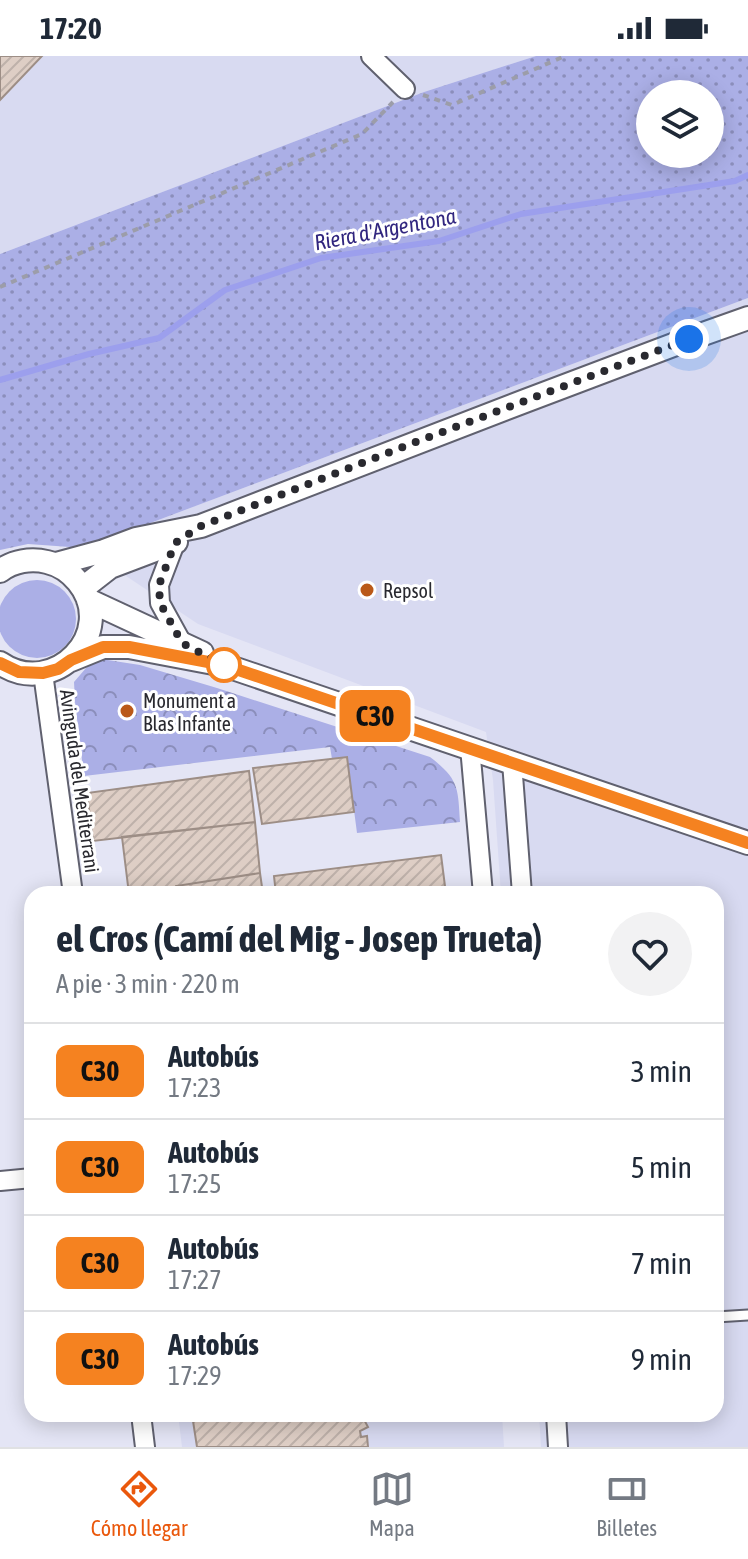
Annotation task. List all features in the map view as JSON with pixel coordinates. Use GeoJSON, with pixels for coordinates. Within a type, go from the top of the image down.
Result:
{"type":"FeatureCollection","features":[{"type":"Feature","properties":{"kind":"street"},"geometry":{"type":"LineString","coordinates":[[371,56],[405,89]]}},
{"type":"Feature","properties":{"kind":"street"},"geometry":{"type":"LineString","coordinates":[[56,564],[136,539],[201,526],[748,318]]}},
{"type":"Feature","properties":{"kind":"street"},"geometry":{"type":"LineString","coordinates":[[85,594],[110,567],[175,543],[201,526]]}},
{"type":"Feature","properties":{"kind":"street"},"geometry":{"type":"LineString","coordinates":[[175,543],[159,585],[160,603],[182,643]]}},
{"type":"Feature","properties":{"kind":"street"},"geometry":{"type":"LineString","coordinates":[[0,571],[22,561],[39,560],[56,564],[71,574],[85,594],[119,615],[224,665]]}},
{"type":"Feature","properties":{"kind":"street"},"geometry":{"type":"LineString","coordinates":[[71,660],[85,643],[90,622],[85,594]]}},
{"type":"Feature","properties":{"kind":"street"},"geometry":{"type":"LineString","coordinates":[[0,663],[19,672],[43,673],[103,647],[129,647],[224,665],[748,843]]}},
{"type":"Feature","properties":{"kind":"street","name":"Avinguda del Mediterrani"},"geometry":{"type":"LineString","coordinates":[[43,673],[72,886]]}},
{"type":"Feature","properties":{"kind":"street"},"geometry":{"type":"LineString","coordinates":[[470,747],[482,886]]}},
{"type":"Feature","properties":{"kind":"street"},"geometry":{"type":"LineString","coordinates":[[512,762],[521,886]]}},
{"type":"Feature","properties":{"kind":"street"},"geometry":{"type":"LineString","coordinates":[[0,1181],[24,1179]]}},
{"type":"Feature","properties":{"kind":"street"},"geometry":{"type":"LineString","coordinates":[[142,1422],[145,1447]]}},
{"type":"Feature","properties":{"kind":"street"},"geometry":{"type":"LineString","coordinates":[[556,1422],[558,1447]]}},
{"type":"Feature","properties":{"kind":"lane"},"geometry":{"type":"LineString","coordinates":[[724,1316],[748,1315]]}},
{"type":"Feature","properties":{"kind":"path"},"geometry":{"type":"LineString","coordinates":[[0,287],[362,134],[405,89],[452,105],[565,56]]}},
{"type":"Feature","properties":{"kind":"shaded area"},"geometry":{"type":"Polygon","coordinates":[[[0,56],[536,56],[424,92],[0,254],[0,56]]]}},
{"type":"Feature","properties":{"kind":"shaded area"},"geometry":{"type":"Polygon","coordinates":[[[748,298],[748,1447],[541,1447],[539,1422],[724,1422],[724,886],[500,886],[493,780],[486,732],[198,624],[84,548],[748,298]]]}},
{"type":"Feature","properties":{"kind":"shaded area"},"geometry":{"type":"Polygon","coordinates":[[[179,1422],[502,1422],[504,1447],[182,1447],[179,1422]]]}},
{"type":"Feature","properties":{"kind":"green space"},"geometry":{"type":"Polygon","coordinates":[[[536,56],[748,56],[748,298],[84,548],[28,544],[0,550],[0,254],[424,92],[536,56]]]}},
{"type":"Feature","properties":{"kind":"green space"},"geometry":{"type":"Polygon","coordinates":[[[29,581],[52,583],[69,598],[75,611],[73,634],[58,651],[45,657],[22,655],[5,640],[-1,627],[1,604],[16,587],[29,581]]]}},
{"type":"Feature","properties":{"kind":"green space"},"geometry":{"type":"Polygon","coordinates":[[[101,659],[140,665],[430,757],[452,778],[459,801],[460,822],[357,833],[347,757],[332,759],[330,747],[84,776],[74,682],[86,668],[101,659]]]}},
{"type":"Feature","properties":{"kind":"building"},"geometry":{"type":"Polygon","coordinates":[[[0,56],[42,56],[0,100],[0,56]]]}},
{"type":"Feature","properties":{"kind":"building"},"geometry":{"type":"Polygon","coordinates":[[[347,757],[354,812],[262,824],[253,768],[347,757]]]}},
{"type":"Feature","properties":{"kind":"building"},"geometry":{"type":"Polygon","coordinates":[[[249,771],[255,822],[93,841],[87,793],[249,771]]]}},
{"type":"Feature","properties":{"kind":"building"},"geometry":{"type":"Polygon","coordinates":[[[255,822],[260,873],[176,886],[128,886],[122,837],[255,822]]]}},
{"type":"Feature","properties":{"kind":"building"},"geometry":{"type":"Polygon","coordinates":[[[441,855],[445,886],[275,886],[274,876],[441,855]]]}},
{"type":"Feature","properties":{"kind":"building"},"geometry":{"type":"Polygon","coordinates":[[[260,873],[262,886],[176,886],[260,873]]]}},
{"type":"Feature","properties":{"kind":"building"},"geometry":{"type":"Polygon","coordinates":[[[193,1422],[365,1422],[368,1427],[360,1431],[361,1437],[367,1436],[368,1447],[197,1447],[193,1422]]]}},
{"type":"Feature","properties":{"kind":"waterway","name":"Riera d'Argentona"},"geometry":{"type":"LineString","coordinates":[[0,380],[89,354],[159,338],[225,290],[321,258],[439,241],[521,214],[735,181],[748,175]]}},
{"type":"Feature","properties":{"kind":"bus line","name":"C30"},"geometry":{"type":"LineString","coordinates":[[0,663],[19,672],[43,673],[103,647],[129,647],[224,665],[748,843]]}},
{"type":"Feature","properties":{"kind":"place","name":"Repsol"},"geometry":{"type":"Point","coordinates":[367,590]}},
{"type":"Feature","properties":{"kind":"place","name":"Monument a Blas Infante"},"geometry":{"type":"Point","coordinates":[127,711]}},
{"type":"Feature","properties":{"kind":"route"},"geometry":{"type":"LineString","coordinates":[[224,665],[182,643],[160,603],[159,585],[175,543],[201,526],[689,339]]}}]}
